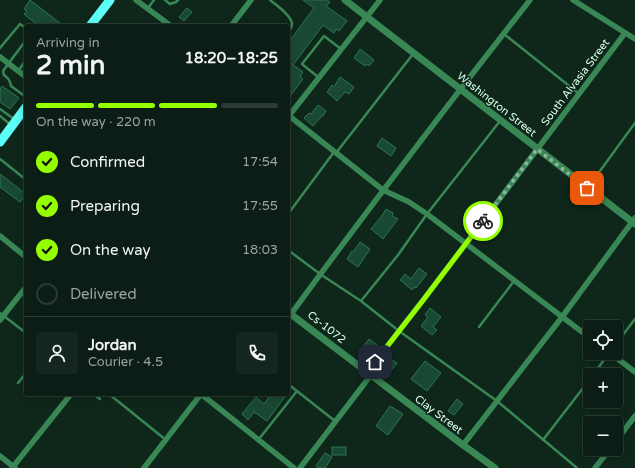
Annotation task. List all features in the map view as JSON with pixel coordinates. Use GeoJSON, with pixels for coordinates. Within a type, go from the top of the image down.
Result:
{"type":"FeatureCollection","features":[{"type":"Feature","properties":{"kind":"main road"},"geometry":{"type":"LineString","coordinates":[[92,24],[110,0]]}},
{"type":"Feature","properties":{"kind":"main road"},"geometry":{"type":"LineString","coordinates":[[0,142],[24,110]]}},
{"type":"Feature","properties":{"kind":"street"},"geometry":{"type":"LineString","coordinates":[[136,0],[168,24]]}},
{"type":"Feature","properties":{"kind":"street"},"geometry":{"type":"LineString","coordinates":[[232,24],[251,0]]}},
{"type":"Feature","properties":{"kind":"street","name":"Washington Street"},"geometry":{"type":"LineString","coordinates":[[345,0],[587,188],[634,221]]}},
{"type":"Feature","properties":{"kind":"street"},"geometry":{"type":"LineString","coordinates":[[290,113],[380,0]]}},
{"type":"Feature","properties":{"kind":"street"},"geometry":{"type":"LineString","coordinates":[[290,312],[530,0]]}},
{"type":"Feature","properties":{"kind":"street"},"geometry":{"type":"LineString","coordinates":[[573,0],[635,39]]}},
{"type":"Feature","properties":{"kind":"street","name":"South Alvasia Street"},"geometry":{"type":"LineString","coordinates":[[300,468],[335,422],[399,331],[625,33]]}},
{"type":"Feature","properties":{"kind":"street"},"geometry":{"type":"LineString","coordinates":[[0,57],[24,76]]}},
{"type":"Feature","properties":{"kind":"street"},"geometry":{"type":"LineString","coordinates":[[290,118],[384,190],[409,202],[427,214],[583,333]]}},
{"type":"Feature","properties":{"kind":"street"},"geometry":{"type":"LineString","coordinates":[[463,445],[634,221]]}},
{"type":"Feature","properties":{"kind":"street"},"geometry":{"type":"LineString","coordinates":[[0,236],[24,255]]}},
{"type":"Feature","properties":{"kind":"street"},"geometry":{"type":"LineString","coordinates":[[1,316],[24,289]]}},
{"type":"Feature","properties":{"kind":"street","name":"Cs-1072"},"geometry":{"type":"LineString","coordinates":[[290,314],[369,374]]}},
{"type":"Feature","properties":{"kind":"street"},"geometry":{"type":"LineString","coordinates":[[619,360],[635,372]]}},
{"type":"Feature","properties":{"kind":"street","name":"Clay Street"},"geometry":{"type":"LineString","coordinates":[[369,374],[495,468]]}},
{"type":"Feature","properties":{"kind":"street"},"geometry":{"type":"LineString","coordinates":[[0,456],[14,468],[69,396]]}},
{"type":"Feature","properties":{"kind":"street"},"geometry":{"type":"LineString","coordinates":[[144,468],[199,396]]}},
{"type":"Feature","properties":{"kind":"street"},"geometry":{"type":"LineString","coordinates":[[204,396],[294,468]]}},
{"type":"Feature","properties":{"kind":"street"},"geometry":{"type":"LineString","coordinates":[[623,432],[635,416]]}},
{"type":"Feature","properties":{"kind":"street"},"geometry":{"type":"LineString","coordinates":[[595,468],[604,456]]}},
{"type":"Feature","properties":{"kind":"lane"},"geometry":{"type":"LineString","coordinates":[[148,8],[154,0]]}},
{"type":"Feature","properties":{"kind":"lane"},"geometry":{"type":"LineString","coordinates":[[165,0],[170,4],[178,0]]}},
{"type":"Feature","properties":{"kind":"lane"},"geometry":{"type":"LineString","coordinates":[[270,0],[292,20],[290,28]]}},
{"type":"Feature","properties":{"kind":"lane"},"geometry":{"type":"LineString","coordinates":[[0,48],[20,24],[24,27]]}},
{"type":"Feature","properties":{"kind":"lane"},"geometry":{"type":"LineString","coordinates":[[503,34],[579,94]]}},
{"type":"Feature","properties":{"kind":"lane"},"geometry":{"type":"LineString","coordinates":[[319,77],[302,64],[324,36],[341,50]]}},
{"type":"Feature","properties":{"kind":"lane"},"geometry":{"type":"LineString","coordinates":[[24,43],[3,71],[10,81],[11,86],[24,96]]}},
{"type":"Feature","properties":{"kind":"lane"},"geometry":{"type":"LineString","coordinates":[[290,211],[414,53]]}},
{"type":"Feature","properties":{"kind":"lane"},"geometry":{"type":"LineString","coordinates":[[18,71],[24,64]]}},
{"type":"Feature","properties":{"kind":"lane"},"geometry":{"type":"LineString","coordinates":[[0,109],[14,123]]}},
{"type":"Feature","properties":{"kind":"lane"},"geometry":{"type":"LineString","coordinates":[[0,122],[1,117],[14,123]]}},
{"type":"Feature","properties":{"kind":"lane"},"geometry":{"type":"LineString","coordinates":[[361,302],[500,120]]}},
{"type":"Feature","properties":{"kind":"lane"},"geometry":{"type":"LineString","coordinates":[[587,188],[635,123]]}},
{"type":"Feature","properties":{"kind":"lane"},"geometry":{"type":"LineString","coordinates":[[0,159],[24,178]]}},
{"type":"Feature","properties":{"kind":"lane"},"geometry":{"type":"LineString","coordinates":[[290,252],[497,401],[577,468]]}},
{"type":"Feature","properties":{"kind":"lane"},"geometry":{"type":"LineString","coordinates":[[479,327],[515,281]]}},
{"type":"Feature","properties":{"kind":"lane"},"geometry":{"type":"LineString","coordinates":[[1,316],[24,332]]}},
{"type":"Feature","properties":{"kind":"lane"},"geometry":{"type":"LineString","coordinates":[[623,335],[635,319]]}},
{"type":"Feature","properties":{"kind":"lane"},"geometry":{"type":"LineString","coordinates":[[598,368],[605,360]]}},
{"type":"Feature","properties":{"kind":"lane"},"geometry":{"type":"LineString","coordinates":[[18,383],[24,376]]}},
{"type":"Feature","properties":{"kind":"lane"},"geometry":{"type":"LineString","coordinates":[[290,386],[335,422]]}},
{"type":"Feature","properties":{"kind":"lane"},"geometry":{"type":"LineString","coordinates":[[543,440],[583,388]]}},
{"type":"Feature","properties":{"kind":"lane"},"geometry":{"type":"LineString","coordinates":[[258,439],[297,391]]}},
{"type":"Feature","properties":{"kind":"lane"},"geometry":{"type":"LineString","coordinates":[[96,396],[100,399]]}},
{"type":"Feature","properties":{"kind":"lane"},"geometry":{"type":"LineString","coordinates":[[111,396],[166,440]]}},
{"type":"Feature","properties":{"kind":"building"},"geometry":{"type":"Polygon","coordinates":[[[30,0],[61,24],[36,24],[24,14],[27,11],[24,9],[30,0]]]}},
{"type":"Feature","properties":{"kind":"building"},"geometry":{"type":"Polygon","coordinates":[[[303,0],[327,0],[330,2],[326,6],[347,21],[339,31],[336,29],[334,33],[323,25],[293,65],[303,72],[300,76],[303,79],[290,96],[290,40],[314,8],[303,0]]]}},
{"type":"Feature","properties":{"kind":"building"},"geometry":{"type":"Polygon","coordinates":[[[187,8],[192,12],[184,21],[179,17],[187,8]]]}},
{"type":"Feature","properties":{"kind":"building"},"geometry":{"type":"Polygon","coordinates":[[[360,49],[374,60],[369,66],[367,64],[365,66],[354,58],[360,49]]]}},
{"type":"Feature","properties":{"kind":"building"},"geometry":{"type":"Polygon","coordinates":[[[340,77],[354,87],[349,94],[345,92],[337,101],[327,92],[332,85],[334,87],[340,77]]]}},
{"type":"Feature","properties":{"kind":"building"},"geometry":{"type":"Polygon","coordinates":[[[2,86],[19,98],[10,109],[0,102],[0,89],[2,86]]]}},
{"type":"Feature","properties":{"kind":"building"},"geometry":{"type":"Polygon","coordinates":[[[318,105],[326,111],[313,126],[304,118],[309,113],[311,114],[318,105]]]}},
{"type":"Feature","properties":{"kind":"building"},"geometry":{"type":"Polygon","coordinates":[[[382,138],[396,148],[391,156],[377,146],[382,138]]]}},
{"type":"Feature","properties":{"kind":"building"},"geometry":{"type":"Polygon","coordinates":[[[0,174],[24,192],[24,197],[20,202],[0,187],[0,174]]]}},
{"type":"Feature","properties":{"kind":"building"},"geometry":{"type":"Polygon","coordinates":[[[386,209],[393,213],[392,216],[398,219],[383,239],[371,229],[386,209]]]}},
{"type":"Feature","properties":{"kind":"building"},"geometry":{"type":"Polygon","coordinates":[[[360,242],[370,249],[358,267],[347,259],[360,242]]]}},
{"type":"Feature","properties":{"kind":"building"},"geometry":{"type":"Polygon","coordinates":[[[419,268],[427,274],[416,288],[414,287],[412,290],[400,280],[405,274],[411,279],[419,268]]]}},
{"type":"Feature","properties":{"kind":"building"},"geometry":{"type":"Polygon","coordinates":[[[430,308],[441,317],[433,327],[437,330],[432,335],[421,326],[428,317],[425,315],[430,308]]]}},
{"type":"Feature","properties":{"kind":"building"},"geometry":{"type":"Polygon","coordinates":[[[369,339],[377,345],[367,357],[360,351],[369,339]]]}},
{"type":"Feature","properties":{"kind":"building"},"geometry":{"type":"Polygon","coordinates":[[[389,358],[397,363],[389,373],[387,371],[385,374],[381,372],[389,358]]]}},
{"type":"Feature","properties":{"kind":"building"},"geometry":{"type":"Polygon","coordinates":[[[425,361],[441,373],[427,391],[411,379],[425,361]]]}},
{"type":"Feature","properties":{"kind":"building"},"geometry":{"type":"Polygon","coordinates":[[[270,396],[286,396],[267,421],[254,412],[248,420],[242,414],[256,397],[264,404],[270,396]]]}},
{"type":"Feature","properties":{"kind":"building"},"geometry":{"type":"Polygon","coordinates":[[[457,399],[463,404],[454,415],[448,411],[457,399]]]}},
{"type":"Feature","properties":{"kind":"building"},"geometry":{"type":"Polygon","coordinates":[[[390,406],[403,414],[388,435],[376,426],[390,406]]]}},
{"type":"Feature","properties":{"kind":"building"},"geometry":{"type":"Polygon","coordinates":[[[332,447],[346,447],[346,455],[332,455],[332,447]]]}},
{"type":"Feature","properties":{"kind":"building"},"geometry":{"type":"Polygon","coordinates":[[[325,453],[332,457],[325,468],[319,468],[316,466],[325,453]]]}},
{"type":"Feature","properties":{"kind":"way so far"},"geometry":{"type":"LineString","coordinates":[[483,221],[537,149],[587,188]]}},
{"type":"Feature","properties":{"kind":"route"},"geometry":{"type":"LineString","coordinates":[[375,362],[483,221]]}}]}
